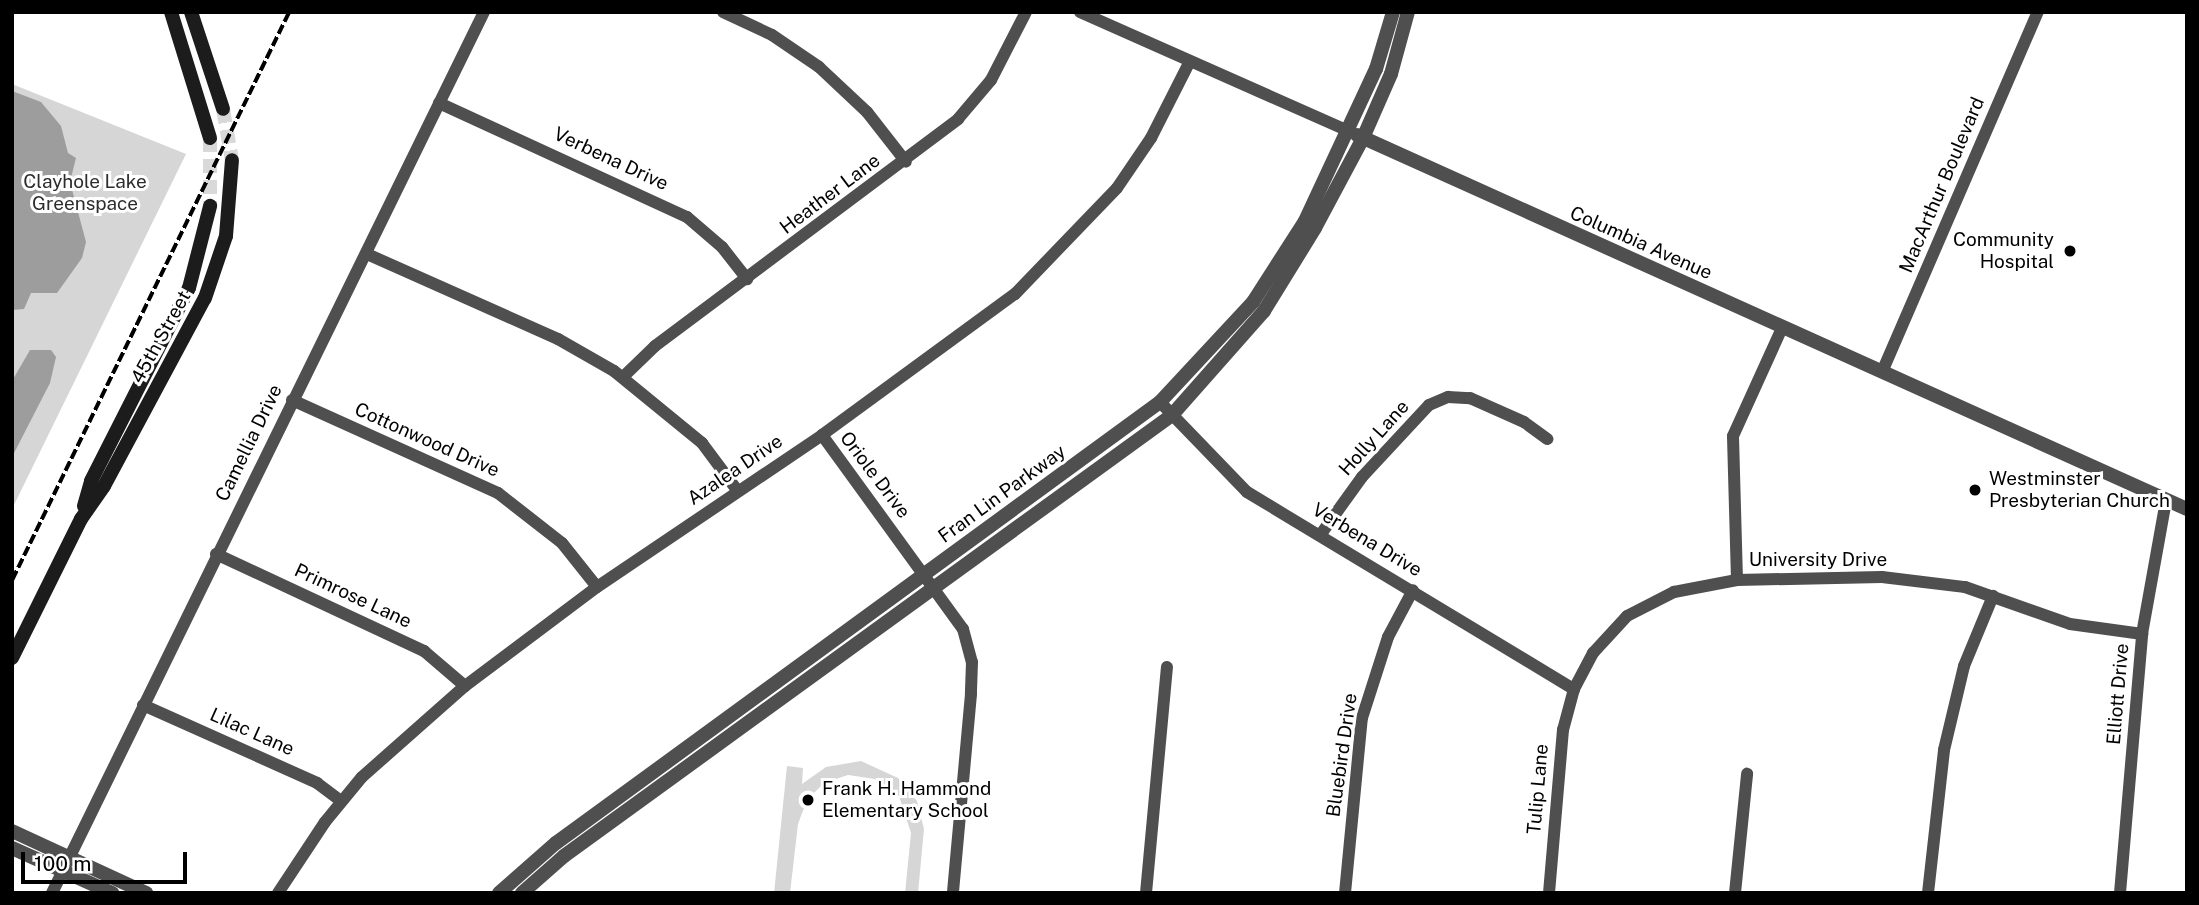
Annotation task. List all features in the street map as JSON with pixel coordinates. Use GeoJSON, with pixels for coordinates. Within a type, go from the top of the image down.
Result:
{"type":"FeatureCollection","features":[{"type":"Feature","properties":{"kind":"main road"},"geometry":{"type":"LineString","coordinates":[[171,12],[210,138]]}},
{"type":"Feature","properties":{"kind":"main road"},"geometry":{"type":"LineString","coordinates":[[191,12],[223,109]]}},
{"type":"Feature","properties":{"kind":"main road","name":"45th Street"},"geometry":{"type":"LineString","coordinates":[[12,658],[81,519],[104,486],[205,298],[226,236],[232,160]]}},
{"type":"Feature","properties":{"kind":"main road","name":"45th Street"},"geometry":{"type":"LineString","coordinates":[[81,519],[91,481],[189,288],[210,206]]}},
{"type":"Feature","properties":{"kind":"street","name":"Camellia Drive"},"geometry":{"type":"LineString","coordinates":[[52,893],[484,12]]}},
{"type":"Feature","properties":{"kind":"street"},"geometry":{"type":"LineString","coordinates":[[723,12],[772,35],[819,67],[867,112],[906,162]]}},
{"type":"Feature","properties":{"kind":"street","name":"Heather Lane"},"geometry":{"type":"LineString","coordinates":[[623,377],[655,346],[906,162],[958,119],[990,80],[1026,12]]}},
{"type":"Feature","properties":{"kind":"street","name":"Columbia Avenue"},"geometry":{"type":"LineString","coordinates":[[1080,12],[2187,509]]}},
{"type":"Feature","properties":{"kind":"street","name":"Fran Lin Parkway"},"geometry":{"type":"LineString","coordinates":[[499,893],[556,843],[1160,402],[1253,302],[1306,221],[1376,69],[1393,12]]}},
{"type":"Feature","properties":{"kind":"street","name":"Fran Lin Parkway"},"geometry":{"type":"LineString","coordinates":[[522,893],[564,856],[1172,415],[1264,311],[1363,138],[1391,74],[1408,12]]}},
{"type":"Feature","properties":{"kind":"street","name":"MacArthur Boulevard"},"geometry":{"type":"LineString","coordinates":[[1882,372],[2038,12]]}},
{"type":"Feature","properties":{"kind":"street","name":"Azalea Drive"},"geometry":{"type":"LineString","coordinates":[[278,893],[341,801],[384,755],[465,686],[597,587],[822,435],[1015,294],[1079,231],[1152,138],[1190,61]]}},
{"type":"Feature","properties":{"kind":"street","name":"Verbena Drive"},"geometry":{"type":"LineString","coordinates":[[439,103],[687,217],[722,247],[747,279]]}},
{"type":"Feature","properties":{"kind":"street"},"geometry":{"type":"LineString","coordinates":[[367,254],[558,339],[623,377],[702,443],[737,490]]}},
{"type":"Feature","properties":{"kind":"street"},"geometry":{"type":"LineString","coordinates":[[1737,580],[1733,436],[1782,328]]}},
{"type":"Feature","properties":{"kind":"street","name":"Holly Lane"},"geometry":{"type":"LineString","coordinates":[[1321,534],[1362,477],[1429,405],[1448,397],[1470,398],[1524,422],[1547,439]]}},
{"type":"Feature","properties":{"kind":"street","name":"Cottonwood Drive"},"geometry":{"type":"LineString","coordinates":[[292,401],[498,493],[562,543],[597,587]]}},
{"type":"Feature","properties":{"kind":"street","name":"Verbena Drive"},"geometry":{"type":"LineString","coordinates":[[1160,402],[1247,492],[1321,534],[1574,689]]}},
{"type":"Feature","properties":{"kind":"street","name":"Oriole Drive"},"geometry":{"type":"LineString","coordinates":[[822,435],[963,629],[972,662],[953,893]]}},
{"type":"Feature","properties":{"kind":"street","name":"Elliott Drive"},"geometry":{"type":"LineString","coordinates":[[2120,893],[2142,634],[2166,501]]}},
{"type":"Feature","properties":{"kind":"street","name":"Primrose Lane"},"geometry":{"type":"LineString","coordinates":[[216,554],[424,652],[465,686]]}},
{"type":"Feature","properties":{"kind":"street","name":"University Drive"},"geometry":{"type":"LineString","coordinates":[[1574,689],[1592,653],[1627,616],[1695,585],[1737,580],[1882,577],[1965,587],[2070,624],[2142,634]]}},
{"type":"Feature","properties":{"kind":"street","name":"Bluebird Drive"},"geometry":{"type":"LineString","coordinates":[[1345,893],[1362,718],[1388,637],[1413,590]]}},
{"type":"Feature","properties":{"kind":"street"},"geometry":{"type":"LineString","coordinates":[[1928,893],[1944,750],[1964,666],[1993,596]]}},
{"type":"Feature","properties":{"kind":"street"},"geometry":{"type":"LineString","coordinates":[[1146,893],[1167,667]]}},
{"type":"Feature","properties":{"kind":"street","name":"Tulip Lane"},"geometry":{"type":"LineString","coordinates":[[1549,893],[1563,730],[1574,689]]}},
{"type":"Feature","properties":{"kind":"street","name":"Lilac Lane"},"geometry":{"type":"LineString","coordinates":[[143,705],[317,783],[341,801]]}},
{"type":"Feature","properties":{"kind":"street"},"geometry":{"type":"LineString","coordinates":[[1735,893],[1747,774]]}},
{"type":"Feature","properties":{"kind":"street"},"geometry":{"type":"LineString","coordinates":[[12,831],[111,893]]}},
{"type":"Feature","properties":{"kind":"street"},"geometry":{"type":"LineString","coordinates":[[12,848],[146,893]]}},
{"type":"Feature","properties":{"kind":"green space","name":"Clayhole Lake Greenspace"},"geometry":{"type":"Polygon","coordinates":[[[12,84],[186,154],[12,509],[12,84]]]}},
{"type":"Feature","properties":{"kind":"green space"},"geometry":{"type":"Polygon","coordinates":[[[861,761],[898,778],[917,801],[924,829],[918,893],[905,893],[911,833],[899,796],[875,779],[848,775],[824,783],[807,800],[798,824],[790,893],[774,893],[787,766],[803,768],[802,784],[826,767],[861,761]]]}},
{"type":"Feature","properties":{"kind":"shaded area"},"geometry":{"type":"Polygon","coordinates":[[[12,91],[41,102],[61,126],[68,153],[76,158],[70,182],[86,242],[82,258],[57,293],[31,293],[24,309],[12,310],[12,91]]]}},
{"type":"Feature","properties":{"kind":"shaded area"},"geometry":{"type":"Polygon","coordinates":[[[30,350],[51,350],[56,357],[50,383],[12,457],[12,381],[30,350]]]}},
{"type":"Feature","properties":{"kind":"tunnel"},"geometry":{"type":"LineString","coordinates":[[223,109],[232,160]]}},
{"type":"Feature","properties":{"kind":"tunnel"},"geometry":{"type":"LineString","coordinates":[[210,138],[210,206]]}},
{"type":"Feature","properties":{"kind":"railway"},"geometry":{"type":"LineString","coordinates":[[12,580],[289,12]]}},
{"type":"Feature","properties":{"kind":"place","name":"Community Hospital"},"geometry":{"type":"Point","coordinates":[2070,251]}},
{"type":"Feature","properties":{"kind":"place","name":"Westminster Presbyterian Church"},"geometry":{"type":"Point","coordinates":[1975,490]}},
{"type":"Feature","properties":{"kind":"place","name":"Frank H. Hammond Elementary School"},"geometry":{"type":"Point","coordinates":[808,800]}}]}
